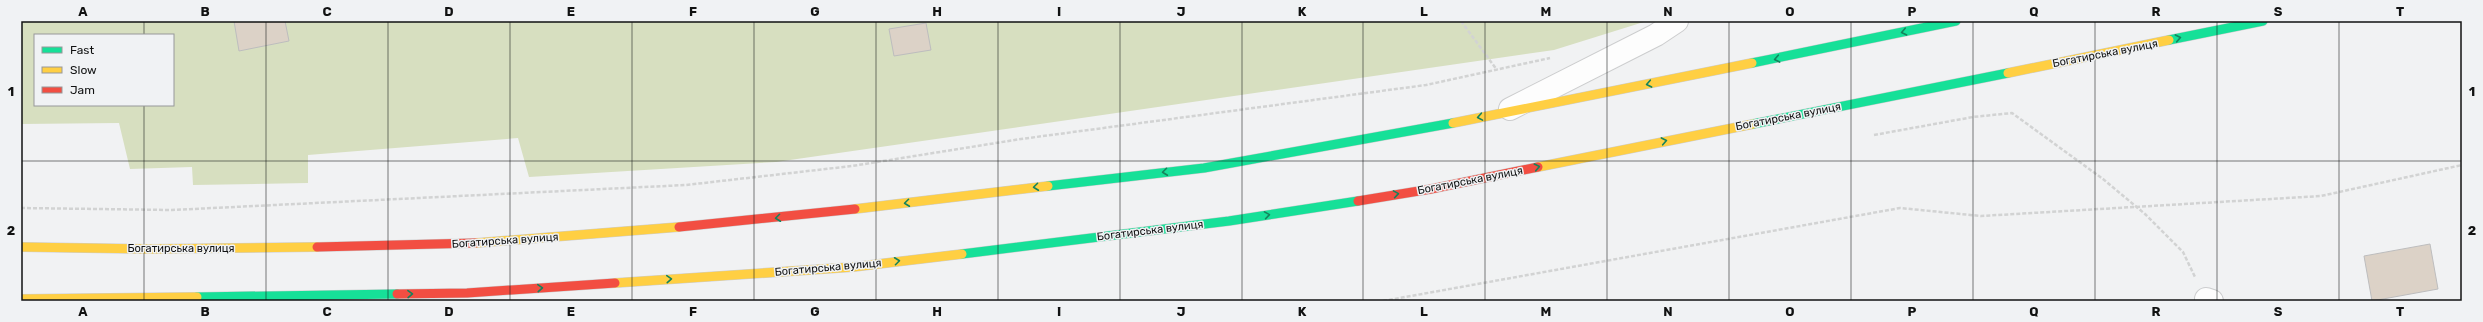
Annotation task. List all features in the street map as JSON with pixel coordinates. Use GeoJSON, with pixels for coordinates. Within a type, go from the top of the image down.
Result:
{"type":"FeatureCollection","features":[{"type":"Feature","properties":{"kind":"main road","name":"Богатирська вулиця"},"geometry":{"type":"LineString","coordinates":[[21,247],[149,249],[455,245],[759,220],[1204,168],[1502,114],[1956,21]]}},
{"type":"Feature","properties":{"kind":"main road","name":"Богатирська вулиця"},"geometry":{"type":"LineString","coordinates":[[21,299],[90,300],[491,291],[853,267],[1229,221],[1431,189],[2263,21]]}},
{"type":"Feature","properties":{"kind":"street"},"geometry":{"type":"LineString","coordinates":[[1502,114],[1656,34],[1677,21]]}},
{"type":"Feature","properties":{"kind":"path"},"geometry":{"type":"LineString","coordinates":[[1462,21],[1497,70]]}},
{"type":"Feature","properties":{"kind":"path"},"geometry":{"type":"LineString","coordinates":[[21,208],[172,210],[686,185],[852,166],[1029,138],[1426,85],[1551,58]]}},
{"type":"Feature","properties":{"kind":"path"},"geometry":{"type":"LineString","coordinates":[[1874,135],[1973,117],[2012,113],[2103,179],[2136,207],[2183,252],[2208,300]]}},
{"type":"Feature","properties":{"kind":"path"},"geometry":{"type":"LineString","coordinates":[[1383,301],[1900,208],[1981,216],[2320,196],[2462,165]]}},
{"type":"Feature","properties":{"kind":"green space"},"geometry":{"type":"Polygon","coordinates":[[[21,21],[1647,21],[1554,50],[776,162],[529,177],[518,138],[308,155],[308,183],[193,185],[192,167],[130,169],[119,123],[21,124],[21,21]]]}},
{"type":"Feature","properties":{"kind":"building"},"geometry":{"type":"Polygon","coordinates":[[[234,21],[285,21],[289,41],[239,51],[234,21]]]}},
{"type":"Feature","properties":{"kind":"building"},"geometry":{"type":"Polygon","coordinates":[[[926,23],[931,50],[894,56],[889,29],[926,23]]]}},
{"type":"Feature","properties":{"kind":"building"},"geometry":{"type":"Polygon","coordinates":[[[2430,244],[2438,289],[2372,301],[2364,256],[2430,244]]]}},
{"type":"Feature","properties":{"kind":"traffic: fast"},"geometry":{"type":"LineString","coordinates":[[1752,63],[1956,21]]}},
{"type":"Feature","properties":{"kind":"traffic: fast"},"geometry":{"type":"LineString","coordinates":[[2169,40],[2263,21]]}},
{"type":"Feature","properties":{"kind":"traffic: fast"},"geometry":{"type":"LineString","coordinates":[[1753,124],[2008,73]]}},
{"type":"Feature","properties":{"kind":"traffic: fast"},"geometry":{"type":"LineString","coordinates":[[1048,186],[1204,168],[1453,123]]}},
{"type":"Feature","properties":{"kind":"traffic: fast"},"geometry":{"type":"LineString","coordinates":[[962,254],[1229,221],[1358,201]]}},
{"type":"Feature","properties":{"kind":"traffic: fast"},"geometry":{"type":"LineString","coordinates":[[197,297],[397,294]]}},
{"type":"Feature","properties":{"kind":"traffic: slow"},"geometry":{"type":"LineString","coordinates":[[2008,73],[2169,40]]}},
{"type":"Feature","properties":{"kind":"traffic: slow"},"geometry":{"type":"LineString","coordinates":[[1453,123],[1752,63]]}},
{"type":"Feature","properties":{"kind":"traffic: slow"},"geometry":{"type":"LineString","coordinates":[[1538,167],[1753,124]]}},
{"type":"Feature","properties":{"kind":"traffic: slow"},"geometry":{"type":"LineString","coordinates":[[855,209],[1048,186]]}},
{"type":"Feature","properties":{"kind":"traffic: slow"},"geometry":{"type":"LineString","coordinates":[[476,243],[679,227]]}},
{"type":"Feature","properties":{"kind":"traffic: slow"},"geometry":{"type":"LineString","coordinates":[[21,247],[149,249],[317,247]]}},
{"type":"Feature","properties":{"kind":"traffic: slow"},"geometry":{"type":"LineString","coordinates":[[615,283],[853,267],[962,254]]}},
{"type":"Feature","properties":{"kind":"traffic: slow"},"geometry":{"type":"LineString","coordinates":[[21,299],[197,297]]}},
{"type":"Feature","properties":{"kind":"traffic: jam"},"geometry":{"type":"LineString","coordinates":[[1358,201],[1431,189],[1538,167]]}},
{"type":"Feature","properties":{"kind":"traffic: jam"},"geometry":{"type":"LineString","coordinates":[[679,227],[855,209]]}},
{"type":"Feature","properties":{"kind":"traffic: jam"},"geometry":{"type":"LineString","coordinates":[[317,247],[476,243]]}},
{"type":"Feature","properties":{"kind":"traffic: jam"},"geometry":{"type":"LineString","coordinates":[[397,294],[467,293],[615,283]]}}]}
